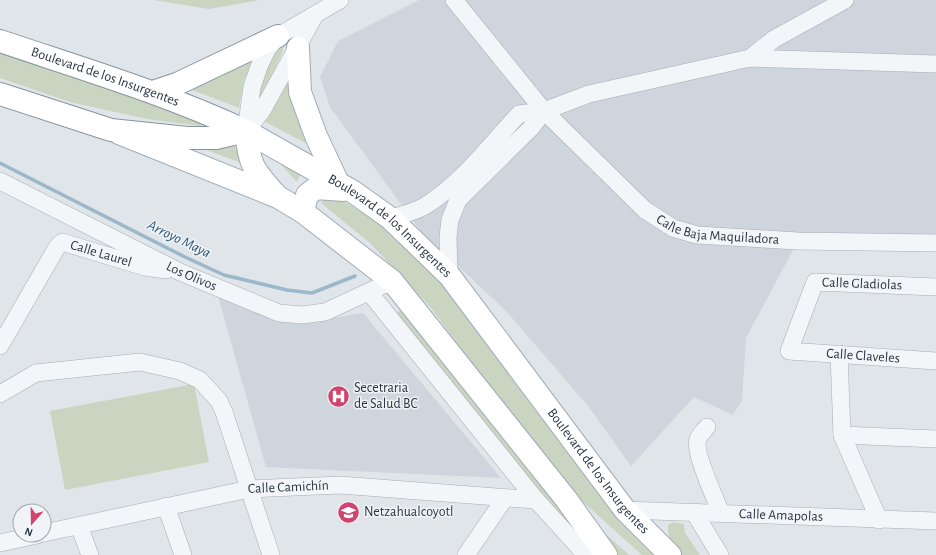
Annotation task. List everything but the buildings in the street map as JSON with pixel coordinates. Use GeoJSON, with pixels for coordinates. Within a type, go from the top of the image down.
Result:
{"type":"FeatureCollection","features":[{"type":"Feature","properties":{"kind":"main road"},"geometry":{"type":"LineString","coordinates":[[154,92],[177,84],[278,36]]}},
{"type":"Feature","properties":{"kind":"main road","name":"Boulevard de los Insurgentes"},"geometry":{"type":"LineString","coordinates":[[0,41],[154,92],[203,111],[246,131],[344,187],[390,218],[448,275],[625,510],[670,555]]}},
{"type":"Feature","properties":{"kind":"main road"},"geometry":{"type":"LineString","coordinates":[[298,48],[300,92],[316,136],[344,187],[316,188],[307,195],[303,212]]}},
{"type":"Feature","properties":{"kind":"main road"},"geometry":{"type":"LineString","coordinates":[[0,94],[111,130],[278,197],[303,212],[392,281],[566,499],[606,555]]}},
{"type":"Feature","properties":{"kind":"main road"},"geometry":{"type":"LineString","coordinates":[[111,130],[187,138],[216,138],[246,131],[248,155],[251,162],[258,175],[278,197]]}},
{"type":"Feature","properties":{"kind":"street"},"geometry":{"type":"LineString","coordinates":[[246,131],[249,106],[256,76],[268,48],[278,36],[340,0]]}},
{"type":"Feature","properties":{"kind":"street","name":"Calle Baja Maquiladora"},"geometry":{"type":"LineString","coordinates":[[454,0],[544,111],[645,210],[673,228],[697,235],[798,241],[936,243]]}},
{"type":"Feature","properties":{"kind":"street"},"geometry":{"type":"LineString","coordinates":[[750,58],[774,39],[845,0]]}},
{"type":"Feature","properties":{"kind":"street"},"geometry":{"type":"LineString","coordinates":[[246,131],[262,111],[315,15]]}},
{"type":"Feature","properties":{"kind":"street"},"geometry":{"type":"LineString","coordinates":[[390,218],[408,214],[424,206],[452,186],[519,114],[544,111],[589,94],[750,58],[936,64]]}},
{"type":"Feature","properties":{"kind":"street"},"geometry":{"type":"LineString","coordinates":[[448,275],[448,237],[450,220],[458,200],[532,127],[544,111]]}},
{"type":"Feature","properties":{"kind":"street","name":"Los Olivos"},"geometry":{"type":"LineString","coordinates":[[0,181],[180,272],[279,313],[302,315],[325,312],[392,281]]}},
{"type":"Feature","properties":{"kind":"street","name":"Calle Laurel"},"geometry":{"type":"LineString","coordinates":[[4,327],[57,247],[62,242],[145,267],[180,272]]}},
{"type":"Feature","properties":{"kind":"street","name":"Calle Gladiolas"},"geometry":{"type":"LineString","coordinates":[[789,351],[815,282],[936,286]]}},
{"type":"Feature","properties":{"kind":"street"},"geometry":{"type":"LineString","coordinates":[[369,292],[536,500],[586,555]]}},
{"type":"Feature","properties":{"kind":"street"},"geometry":{"type":"LineString","coordinates":[[0,346],[4,327]]}},
{"type":"Feature","properties":{"kind":"street","name":"Calle Claveles"},"geometry":{"type":"LineString","coordinates":[[789,351],[936,361]]}},
{"type":"Feature","properties":{"kind":"street"},"geometry":{"type":"LineString","coordinates":[[839,354],[842,435],[879,520]]}},
{"type":"Feature","properties":{"kind":"street"},"geometry":{"type":"LineString","coordinates":[[0,394],[36,373],[140,362],[180,371],[200,380],[219,401],[272,555]]}},
{"type":"Feature","properties":{"kind":"street"},"geometry":{"type":"LineString","coordinates":[[707,427],[698,439],[696,446],[721,513]]}},
{"type":"Feature","properties":{"kind":"street"},"geometry":{"type":"LineString","coordinates":[[842,435],[936,439]]}},
{"type":"Feature","properties":{"kind":"street","name":"Calle Camichín"},"geometry":{"type":"LineString","coordinates":[[52,532],[249,489],[340,485],[536,500]]}},
{"type":"Feature","properties":{"kind":"street"},"geometry":{"type":"LineString","coordinates":[[466,555],[505,498]]}},
{"type":"Feature","properties":{"kind":"street"},"geometry":{"type":"LineString","coordinates":[[166,506],[183,555]]}},
{"type":"Feature","properties":{"kind":"street","name":"Calle Amapolas"},"geometry":{"type":"LineString","coordinates":[[625,510],[936,521]]}},
{"type":"Feature","properties":{"kind":"street"},"geometry":{"type":"LineString","coordinates":[[694,512],[720,555]]}},
{"type":"Feature","properties":{"kind":"street"},"geometry":{"type":"LineString","coordinates":[[79,526],[90,555]]}},
{"type":"Feature","properties":{"kind":"street"},"geometry":{"type":"LineString","coordinates":[[5,547],[16,543]]}},
{"type":"Feature","properties":{"kind":"shaded area"},"geometry":{"type":"Polygon","coordinates":[[[419,0],[936,0],[936,243],[798,241],[746,338],[742,400],[733,415],[694,397],[631,466],[588,406],[507,312],[420,230],[330,107],[320,77],[338,41],[419,0]]]}},
{"type":"Feature","properties":{"kind":"shaded area","name":"Secetraria de Salud BC"},"geometry":{"type":"Polygon","coordinates":[[[218,296],[296,324],[363,313],[501,478],[266,467],[218,296]]]}},
{"type":"Feature","properties":{"kind":"green space"},"geometry":{"type":"Polygon","coordinates":[[[154,0],[260,0],[209,9],[154,0]]]}},
{"type":"Feature","properties":{"kind":"green space"},"geometry":{"type":"Polygon","coordinates":[[[287,36],[281,56],[257,105],[259,75],[287,36]]]}},
{"type":"Feature","properties":{"kind":"green space"},"geometry":{"type":"Polygon","coordinates":[[[0,50],[199,118],[206,125],[200,126],[147,119],[70,102],[0,78],[0,50]]]}},
{"type":"Feature","properties":{"kind":"green space"},"geometry":{"type":"Polygon","coordinates":[[[256,55],[244,80],[239,108],[182,86],[256,55]]]}},
{"type":"Feature","properties":{"kind":"green space"},"geometry":{"type":"Polygon","coordinates":[[[290,70],[315,148],[260,119],[290,70]]]}},
{"type":"Feature","properties":{"kind":"green space"},"geometry":{"type":"Polygon","coordinates":[[[182,141],[231,141],[247,165],[182,141]]]}},
{"type":"Feature","properties":{"kind":"green space"},"geometry":{"type":"Polygon","coordinates":[[[272,155],[301,173],[297,182],[272,155]]]}},
{"type":"Feature","properties":{"kind":"green space"},"geometry":{"type":"Polygon","coordinates":[[[329,191],[394,233],[414,249],[540,404],[654,555],[642,555],[554,474],[431,308],[370,243],[321,203],[329,191]]]}},
{"type":"Feature","properties":{"kind":"green space"},"geometry":{"type":"Polygon","coordinates":[[[403,305],[595,555],[559,521],[397,314],[403,305]]]}},
{"type":"Feature","properties":{"kind":"green space"},"geometry":{"type":"Polygon","coordinates":[[[194,384],[209,462],[65,490],[50,411],[194,384]]]}},
{"type":"Feature","properties":{"kind":"green space"},"geometry":{"type":"Polygon","coordinates":[[[673,522],[684,524],[685,533],[700,555],[681,555],[678,552],[671,542],[668,534],[668,525],[673,522]]]}},
{"type":"Feature","properties":{"kind":"green space"},"geometry":{"type":"Polygon","coordinates":[[[602,531],[629,555],[619,555],[602,531]]]}},
{"type":"Feature","properties":{"kind":"waterway","name":"Arroyo Maya"},"geometry":{"type":"LineString","coordinates":[[0,163],[185,257],[224,275],[287,290],[312,293],[355,276]]}},
{"type":"Feature","properties":{"kind":"place","name":"Secetraria de Salud BC"},"geometry":{"type":"Point","coordinates":[339,396]}},
{"type":"Feature","properties":{"kind":"place","name":"Netzahualcoyotl"},"geometry":{"type":"Point","coordinates":[349,512]}}]}
